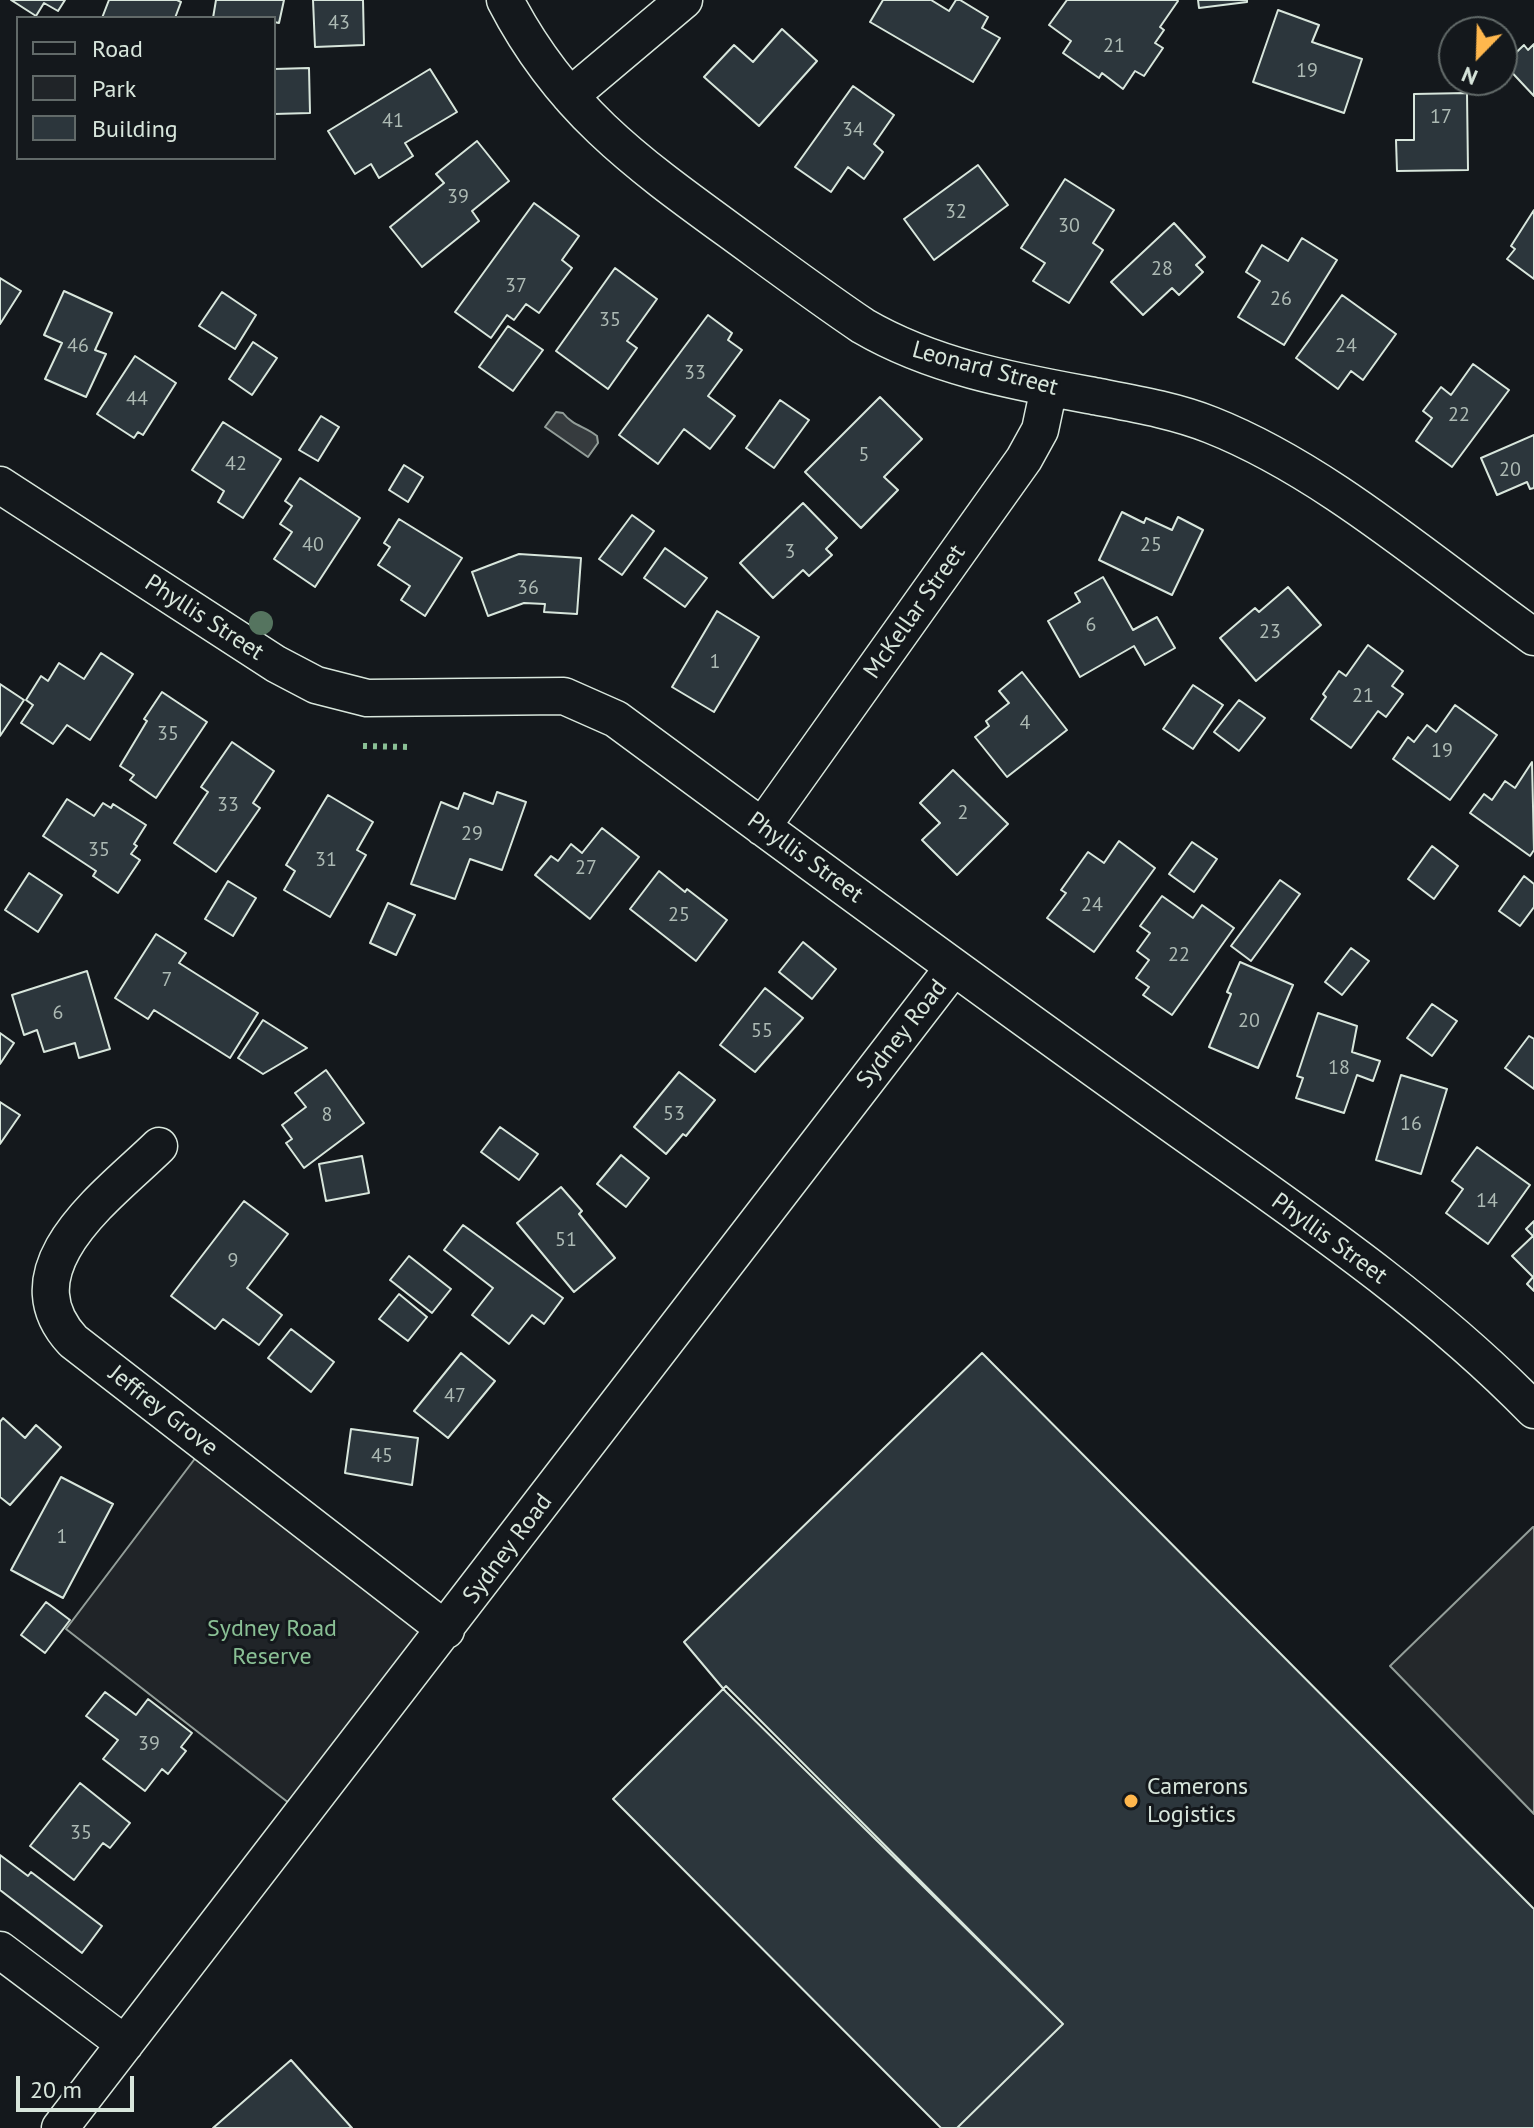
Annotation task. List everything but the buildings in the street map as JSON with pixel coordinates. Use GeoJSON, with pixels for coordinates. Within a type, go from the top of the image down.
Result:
{"type":"FeatureCollection","features":[{"type":"Feature","properties":{"kind":"street","name":"Leonard Street"},"geometry":{"type":"LineString","coordinates":[[505,0],[520,29],[599,130],[629,156],[863,326],[892,343],[924,356],[1049,388],[1140,405],[1209,424],[1244,440],[1326,486],[1534,637]]}},
{"type":"Feature","properties":{"kind":"street"},"geometry":{"type":"LineString","coordinates":[[570,96],[684,0]]}},
{"type":"Feature","properties":{"kind":"street","name":"McKellar Street"},"geometry":{"type":"LineString","coordinates":[[762,827],[1024,459],[1040,430],[1049,388]]}},
{"type":"Feature","properties":{"kind":"street","name":"Phyllis Street"},"geometry":{"type":"LineString","coordinates":[[0,485],[276,664],[316,685],[382,699],[564,696],[616,719],[1394,1287],[1495,1370],[1534,1410]]}},
{"type":"Feature","properties":{"kind":"street","name":"Sydney Road"},"geometry":{"type":"LineString","coordinates":[[60,2128],[953,968]]}},
{"type":"Feature","properties":{"kind":"street","name":"Jeffrey Grove"},"geometry":{"type":"LineString","coordinates":[[159,1146],[77,1227],[55,1262],[49,1301],[61,1328],[73,1341],[446,1630]]}},
{"type":"Feature","properties":{"kind":"street"},"geometry":{"type":"LineString","coordinates":[[0,1950],[125,2044]]}},
{"type":"Feature","properties":{"kind":"green space","name":"Sydney Road Reserve"},"geometry":{"type":"Polygon","coordinates":[[[206,1444],[446,1630],[303,1814],[66,1629],[206,1444]]]}},
{"type":"Feature","properties":{"kind":"shaded area"},"geometry":{"type":"Polygon","coordinates":[[[556,412],[563,413],[597,436],[598,443],[588,457],[545,427],[556,412]]]}},
{"type":"Feature","properties":{"kind":"shaded area"},"geometry":{"type":"Polygon","coordinates":[[[1534,1527],[1534,1814],[1390,1666],[1534,1527]]]}},
{"type":"Feature","properties":{"kind":"hedge"},"geometry":{"type":"LineString","coordinates":[[363,746],[409,747]]}},
{"type":"Feature","properties":{"kind":"place","name":"Camerons Logistics"},"geometry":{"type":"Point","coordinates":[1131,1801]}}]}
